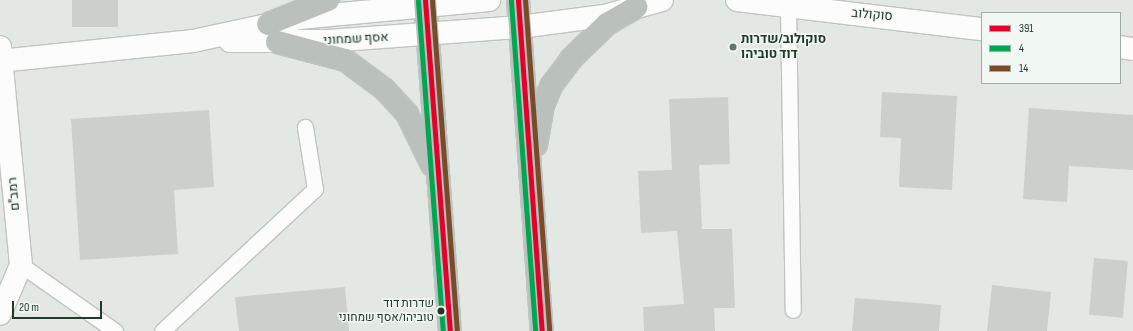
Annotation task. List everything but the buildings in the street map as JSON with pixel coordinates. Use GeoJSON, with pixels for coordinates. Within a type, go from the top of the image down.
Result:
{"type":"FeatureCollection","features":[{"type":"Feature","properties":{"kind":"highway"},"geometry":{"type":"LineString","coordinates":[[272,33],[328,0]]}},
{"type":"Feature","properties":{"kind":"highway"},"geometry":{"type":"LineString","coordinates":[[518,0],[542,331]]}},
{"type":"Feature","properties":{"kind":"highway"},"geometry":{"type":"LineString","coordinates":[[425,3],[426,35],[450,331]]}},
{"type":"Feature","properties":{"kind":"highway"},"geometry":{"type":"LineString","coordinates":[[530,179],[543,106],[551,86],[571,59],[607,24],[636,7]]}},
{"type":"Feature","properties":{"kind":"highway"},"geometry":{"type":"LineString","coordinates":[[272,33],[345,60],[384,89],[407,114],[439,181]]}},
{"type":"Feature","properties":{"kind":"street"},"geometry":{"type":"LineString","coordinates":[[425,3],[489,0]]}},
{"type":"Feature","properties":{"kind":"street"},"geometry":{"type":"LineString","coordinates":[[520,28],[604,16],[662,0]]}},
{"type":"Feature","properties":{"kind":"street","name":"סוקולוב"},"geometry":{"type":"LineString","coordinates":[[737,0],[788,7],[923,20],[981,29]]}},
{"type":"Feature","properties":{"kind":"street","name":"אסף שמחוני"},"geometry":{"type":"LineString","coordinates":[[1,56],[193,41],[272,33],[425,3]]}},
{"type":"Feature","properties":{"kind":"street","name":"אסף שמחוני"},"geometry":{"type":"LineString","coordinates":[[272,33],[426,35],[520,28]]}},
{"type":"Feature","properties":{"kind":"street"},"geometry":{"type":"LineString","coordinates":[[1121,47],[1133,49]]}},
{"type":"Feature","properties":{"kind":"street","name":"רמב\"ם"},"geometry":{"type":"LineString","coordinates":[[0,314],[21,265],[1,56]]}},
{"type":"Feature","properties":{"kind":"lane"},"geometry":{"type":"LineString","coordinates":[[788,7],[793,310]]}},
{"type":"Feature","properties":{"kind":"lane"},"geometry":{"type":"LineString","coordinates":[[162,331],[315,189],[305,127]]}},
{"type":"Feature","properties":{"kind":"lane"},"geometry":{"type":"LineString","coordinates":[[21,265],[115,331]]}},
{"type":"Feature","properties":{"kind":"transit line","name":"391"},"geometry":{"type":"LineString","coordinates":[[425,0],[450,331]]}},
{"type":"Feature","properties":{"kind":"transit line","name":"14"},"geometry":{"type":"LineString","coordinates":[[432,0],[457,330]]}},
{"type":"Feature","properties":{"kind":"transit line","name":"391"},"geometry":{"type":"LineString","coordinates":[[518,0],[542,331]]}},
{"type":"Feature","properties":{"kind":"transit line","name":"14"},"geometry":{"type":"LineString","coordinates":[[525,0],[549,330]]}},
{"type":"Feature","properties":{"kind":"transit line","name":"4"},"geometry":{"type":"LineString","coordinates":[[418,1],[443,331]]}},
{"type":"Feature","properties":{"kind":"transit line","name":"4"},"geometry":{"type":"LineString","coordinates":[[511,1],[535,331]]}},
{"type":"Feature","properties":{"kind":"place","name":"סוקולוב/שדרות דוד טוביהו"},"geometry":{"type":"Point","coordinates":[733,47]}},
{"type":"Feature","properties":{"kind":"place","name":"שדרות דוד טוביהו/אסף שמחוני"},"geometry":{"type":"Point","coordinates":[441,311]}}]}
